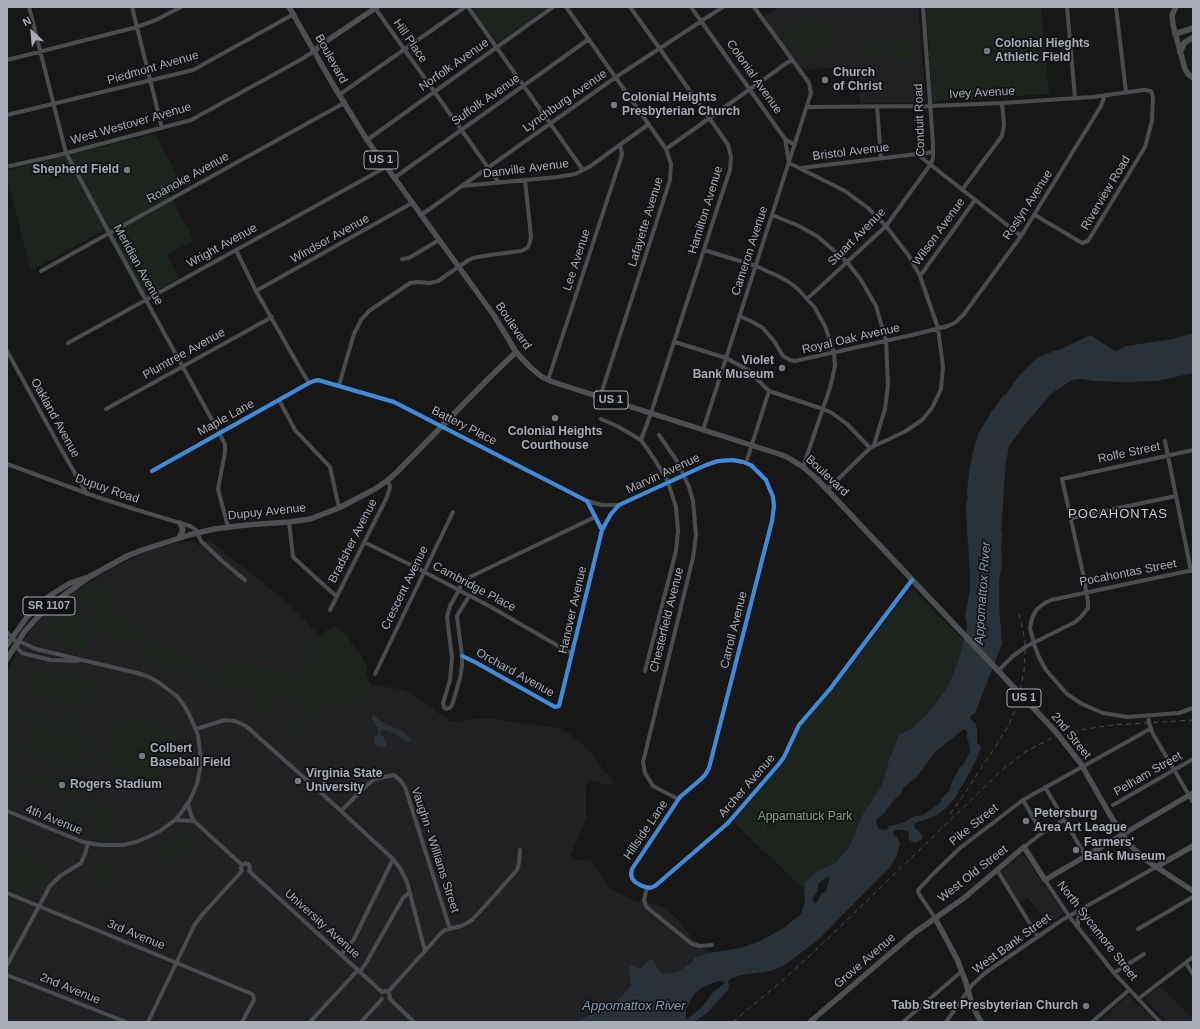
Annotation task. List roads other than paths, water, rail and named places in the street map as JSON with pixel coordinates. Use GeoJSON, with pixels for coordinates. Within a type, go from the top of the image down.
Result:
{"type":"FeatureCollection","features":[{"type":"Feature","properties":{"kind":"highway"},"geometry":{"type":"LineString","coordinates":[[1176,35],[1193,28]]}},
{"type":"Feature","properties":{"kind":"highway"},"geometry":{"type":"LineString","coordinates":[[1176,35],[1192,38]]}},
{"type":"Feature","properties":{"kind":"highway"},"geometry":{"type":"LineString","coordinates":[[1180,52],[1184,43],[1192,38]]}},
{"type":"Feature","properties":{"kind":"main road","name":"Boulevard"},"geometry":{"type":"LineString","coordinates":[[290,7],[339,95],[367,140],[495,317],[516,352],[530,367],[548,380],[787,457],[803,467],[923,592]]}},
{"type":"Feature","properties":{"kind":"main road"},"geometry":{"type":"LineString","coordinates":[[1176,7],[1172,18],[1180,52],[1185,69],[1193,78]]}},
{"type":"Feature","properties":{"kind":"main road"},"geometry":{"type":"LineString","coordinates":[[314,51],[376,8]]}},
{"type":"Feature","properties":{"kind":"main road","name":"Dupuy Avenue"},"geometry":{"type":"LineString","coordinates":[[197,534],[228,527],[290,522],[317,517],[339,508],[375,489],[388,480],[516,352]]}},
{"type":"Feature","properties":{"kind":"main road"},"geometry":{"type":"LineString","coordinates":[[179,538],[183,530],[180,522]]}},
{"type":"Feature","properties":{"kind":"main road","name":"SR 1107"},"geometry":{"type":"LineString","coordinates":[[7,659],[31,623],[45,609],[89,577],[136,552],[179,538],[197,534]]}},
{"type":"Feature","properties":{"kind":"main road","name":"SR 1107"},"geometry":{"type":"LineString","coordinates":[[7,645],[27,617],[49,596],[70,583],[89,577]]}},
{"type":"Feature","properties":{"kind":"main road","name":"2nd Street"},"geometry":{"type":"LineString","coordinates":[[923,592],[1056,732],[1081,764],[1122,834]]}},
{"type":"Feature","properties":{"kind":"main road"},"geometry":{"type":"LineString","coordinates":[[1045,880],[1085,855],[1191,794]]}},
{"type":"Feature","properties":{"kind":"main road","name":"US 1"},"geometry":{"type":"LineString","coordinates":[[1122,834],[1139,854],[1193,891]]}},
{"type":"Feature","properties":{"kind":"main road"},"geometry":{"type":"LineString","coordinates":[[1156,867],[1193,846]]}},
{"type":"Feature","properties":{"kind":"main road","name":"West Old Street"},"geometry":{"type":"LineString","coordinates":[[935,918],[964,898],[1024,847]]}},
{"type":"Feature","properties":{"kind":"main road","name":"North Sycamore Street"},"geometry":{"type":"LineString","coordinates":[[1024,847],[1045,880]]}},
{"type":"Feature","properties":{"kind":"main road"},"geometry":{"type":"LineString","coordinates":[[935,918],[957,959],[973,1007],[981,1022]]}},
{"type":"Feature","properties":{"kind":"main road","name":"Grove Avenue"},"geometry":{"type":"LineString","coordinates":[[810,1022],[914,933],[935,918]]}},
{"type":"Feature","properties":{"kind":"street","name":"Meridian Avenue"},"geometry":{"type":"LineString","coordinates":[[29,7],[66,153],[224,444],[225,452],[218,489],[228,527]]}},
{"type":"Feature","properties":{"kind":"street"},"geometry":{"type":"LineString","coordinates":[[132,7],[162,128]]}},
{"type":"Feature","properties":{"kind":"street"},"geometry":{"type":"LineString","coordinates":[[7,60],[137,27],[156,20],[181,7]]}},
{"type":"Feature","properties":{"kind":"street"},"geometry":{"type":"LineString","coordinates":[[339,95],[465,7]]}},
{"type":"Feature","properties":{"kind":"street"},"geometry":{"type":"LineString","coordinates":[[468,7],[583,170]]}},
{"type":"Feature","properties":{"kind":"street","name":"Norfolk Avenue"},"geometry":{"type":"LineString","coordinates":[[367,140],[553,7]]}},
{"type":"Feature","properties":{"kind":"street","name":"Lafayette Avenue"},"geometry":{"type":"LineString","coordinates":[[566,7],[666,149],[671,164],[670,180],[600,397]]}},
{"type":"Feature","properties":{"kind":"street","name":"Hamilton Avenue"},"geometry":{"type":"LineString","coordinates":[[630,7],[710,119],[728,146],[731,157],[731,163],[675,342],[641,440]]}},
{"type":"Feature","properties":{"kind":"street","name":"Colonial Avenue"},"geometry":{"type":"LineString","coordinates":[[691,7],[785,139],[789,163]]}},
{"type":"Feature","properties":{"kind":"street","name":"Lynchburg Avenue"},"geometry":{"type":"LineString","coordinates":[[421,216],[616,77],[723,7]]}},
{"type":"Feature","properties":{"kind":"street"},"geometry":{"type":"LineString","coordinates":[[666,149],[751,90],[791,60],[754,7]]}},
{"type":"Feature","properties":{"kind":"street","name":"Conduit Road"},"geometry":{"type":"LineString","coordinates":[[923,7],[933,152],[933,158],[930,166],[1021,236]]}},
{"type":"Feature","properties":{"kind":"street"},"geometry":{"type":"LineString","coordinates":[[1067,7],[1075,98]]}},
{"type":"Feature","properties":{"kind":"street"},"geometry":{"type":"LineString","coordinates":[[1116,7],[1126,92]]}},
{"type":"Feature","properties":{"kind":"street","name":"Hill Place"},"geometry":{"type":"LineString","coordinates":[[376,8],[404,50],[499,183]]}},
{"type":"Feature","properties":{"kind":"street","name":"Piedmont Avenue"},"geometry":{"type":"LineString","coordinates":[[7,115],[150,81],[200,67],[294,14]]}},
{"type":"Feature","properties":{"kind":"street","name":"Suffolk Avenue"},"geometry":{"type":"LineString","coordinates":[[394,178],[589,39]]}},
{"type":"Feature","properties":{"kind":"street","name":"West Westover Avenue"},"geometry":{"type":"LineString","coordinates":[[10,166],[66,153],[196,118],[302,60],[314,51]]}},
{"type":"Feature","properties":{"kind":"street","name":"Cameron Avenue"},"geometry":{"type":"LineString","coordinates":[[703,430],[807,107],[811,90],[810,86],[791,60]]}},
{"type":"Feature","properties":{"kind":"street","name":"Ivey Avenue"},"geometry":{"type":"LineString","coordinates":[[807,107],[930,106],[1002,103],[1075,98],[1149,90],[1152,92],[1153,97]]}},
{"type":"Feature","properties":{"kind":"street","name":"Roslyn Avenue"},"geometry":{"type":"LineString","coordinates":[[959,320],[1035,215],[1101,106],[1105,95]]}},
{"type":"Feature","properties":{"kind":"street","name":"Riverview Road"},"geometry":{"type":"LineString","coordinates":[[1035,215],[1082,243],[1088,242],[1145,147],[1152,121],[1153,97]]}},
{"type":"Feature","properties":{"kind":"street","name":"Roanoke Avenue"},"geometry":{"type":"LineString","coordinates":[[41,271],[344,103]]}},
{"type":"Feature","properties":{"kind":"street"},"geometry":{"type":"LineString","coordinates":[[962,190],[1002,136],[1004,125],[1002,103]]}},
{"type":"Feature","properties":{"kind":"street"},"geometry":{"type":"LineString","coordinates":[[877,106],[881,158]]}},
{"type":"Feature","properties":{"kind":"street","name":"Danville Avenue"},"geometry":{"type":"LineString","coordinates":[[462,186],[568,175],[583,170],[649,124]]}},
{"type":"Feature","properties":{"kind":"street"},"geometry":{"type":"LineString","coordinates":[[785,139],[795,145]]}},
{"type":"Feature","properties":{"kind":"street","name":"Lee Avenue"},"geometry":{"type":"LineString","coordinates":[[548,380],[621,158],[622,153],[620,145]]}},
{"type":"Feature","properties":{"kind":"street","name":"Bristol Avenue"},"geometry":{"type":"LineString","coordinates":[[789,163],[801,168],[933,152]]}},
{"type":"Feature","properties":{"kind":"street"},"geometry":{"type":"LineString","coordinates":[[917,154],[930,166]]}},
{"type":"Feature","properties":{"kind":"street","name":"Stuart Avenue"},"geometry":{"type":"LineString","coordinates":[[807,299],[886,226],[930,166]]}},
{"type":"Feature","properties":{"kind":"street","name":"Wright Avenue"},"geometry":{"type":"LineString","coordinates":[[68,343],[386,167]]}},
{"type":"Feature","properties":{"kind":"street"},"geometry":{"type":"LineString","coordinates":[[801,168],[845,191],[868,208],[886,226],[909,256],[920,276],[938,328],[943,367],[941,389],[932,408],[922,420],[906,431],[872,446],[826,490]]}},
{"type":"Feature","properties":{"kind":"street"},"geometry":{"type":"LineString","coordinates":[[339,385],[354,334],[364,316],[410,283],[430,283],[438,281],[467,261],[478,256],[521,251],[527,248],[531,237],[525,180]]}},
{"type":"Feature","properties":{"kind":"street","name":"Wilson Avenue"},"geometry":{"type":"LineString","coordinates":[[920,276],[974,200]]}},
{"type":"Feature","properties":{"kind":"street","name":"Windsor Avenue"},"geometry":{"type":"LineString","coordinates":[[256,290],[412,203]]}},
{"type":"Feature","properties":{"kind":"street"},"geometry":{"type":"LineString","coordinates":[[772,215],[797,225],[817,236],[847,262],[861,280],[876,306],[886,341],[888,385],[885,409],[872,446]]}},
{"type":"Feature","properties":{"kind":"street"},"geometry":{"type":"LineString","coordinates":[[402,258],[409,258],[439,240]]}},
{"type":"Feature","properties":{"kind":"street"},"geometry":{"type":"LineString","coordinates":[[236,250],[256,290],[309,383]]}},
{"type":"Feature","properties":{"kind":"street"},"geometry":{"type":"LineString","coordinates":[[704,250],[756,266],[789,282],[798,289],[821,316],[834,353],[834,366],[823,409],[803,467]]}},
{"type":"Feature","properties":{"kind":"street","name":"Royal Oak Avenue"},"geometry":{"type":"LineString","coordinates":[[739,316],[763,328],[774,341],[783,356],[790,360],[799,360],[886,341],[953,324],[959,320]]}},
{"type":"Feature","properties":{"kind":"street","name":"Plumtree Avenue"},"geometry":{"type":"LineString","coordinates":[[106,409],[272,317]]}},
{"type":"Feature","properties":{"kind":"street"},"geometry":{"type":"LineString","coordinates":[[675,342],[726,358],[748,370],[768,391],[823,409],[842,420],[872,446]]}},
{"type":"Feature","properties":{"kind":"street","name":"Oakland Avenue"},"geometry":{"type":"LineString","coordinates":[[7,351],[87,494]]}},
{"type":"Feature","properties":{"kind":"street","name":"Battery Place"},"geometry":{"type":"LineString","coordinates":[[309,383],[317,380],[390,400],[587,501]]}},
{"type":"Feature","properties":{"kind":"street","name":"Maple Lane"},"geometry":{"type":"LineString","coordinates":[[152,471],[309,383]]}},
{"type":"Feature","properties":{"kind":"street"},"geometry":{"type":"LineString","coordinates":[[746,463],[768,391]]}},
{"type":"Feature","properties":{"kind":"street"},"geometry":{"type":"LineString","coordinates":[[279,400],[296,430],[330,467],[339,508]]}},
{"type":"Feature","properties":{"kind":"street","name":"Chesterfield Avenue"},"geometry":{"type":"LineString","coordinates":[[601,419],[617,426],[641,440],[668,482],[676,507],[678,531],[676,551],[645,671]]}},
{"type":"Feature","properties":{"kind":"street","name":"Chesterfield Avenue"},"geometry":{"type":"LineString","coordinates":[[658,435],[677,461],[684,475],[693,501],[696,535],[695,548],[643,762],[644,773],[653,786],[678,799]]}},
{"type":"Feature","properties":{"kind":"street"},"geometry":{"type":"LineString","coordinates":[[1165,441],[1192,570]]}},
{"type":"Feature","properties":{"kind":"street","name":"Rolfe Street"},"geometry":{"type":"LineString","coordinates":[[1071,518],[1062,480],[1063,478],[1193,450]]}},
{"type":"Feature","properties":{"kind":"street","name":"Marvin Avenue"},"geometry":{"type":"LineString","coordinates":[[602,530],[611,514],[619,505],[668,482],[718,460],[733,460],[746,463]]}},
{"type":"Feature","properties":{"kind":"street","name":"Carroll Avenue"},"geometry":{"type":"LineString","coordinates":[[678,799],[705,775],[709,768],[772,521],[774,506],[771,491],[762,475],[746,463]]}},
{"type":"Feature","properties":{"kind":"street","name":"Dupuy Road"},"geometry":{"type":"LineString","coordinates":[[7,464],[87,494],[193,527],[201,540],[222,561],[245,580]]}},
{"type":"Feature","properties":{"kind":"street","name":"Bradsher Avenue"},"geometry":{"type":"LineString","coordinates":[[330,610],[389,490],[390,484],[388,480]]}},
{"type":"Feature","properties":{"kind":"street"},"geometry":{"type":"LineString","coordinates":[[998,671],[1013,656],[1027,646],[1075,622],[1088,608],[1087,592],[1071,518],[1176,496]]}},
{"type":"Feature","properties":{"kind":"street"},"geometry":{"type":"LineString","coordinates":[[587,501],[602,530]]}},
{"type":"Feature","properties":{"kind":"street","name":"Marvin Avenue"},"geometry":{"type":"LineString","coordinates":[[587,501],[602,505],[619,505]]}},
{"type":"Feature","properties":{"kind":"street","name":"Crescent Avenue"},"geometry":{"type":"LineString","coordinates":[[375,674],[453,512]]}},
{"type":"Feature","properties":{"kind":"street"},"geometry":{"type":"LineString","coordinates":[[469,596],[457,616],[462,656],[460,674],[451,707],[446,708],[443,703],[450,680],[452,658],[447,617],[450,606],[459,590],[460,584],[464,580],[595,517]]}},
{"type":"Feature","properties":{"kind":"street"},"geometry":{"type":"LineString","coordinates":[[290,522],[293,557],[337,597]]}},
{"type":"Feature","properties":{"kind":"street","name":"Hanover Avenue"},"geometry":{"type":"LineString","coordinates":[[557,707],[560,705],[602,530]]}},
{"type":"Feature","properties":{"kind":"street","name":"Cambridge Place"},"geometry":{"type":"LineString","coordinates":[[364,542],[459,590],[572,654]]}},
{"type":"Feature","properties":{"kind":"street","name":"Pocahontas Street"},"geometry":{"type":"LineString","coordinates":[[1192,570],[1057,598],[1045,603],[1037,609],[1032,618],[1030,628],[1039,657],[1046,670],[1067,694],[1089,708],[1103,713],[1120,716],[1148,716],[1179,713],[1193,708]]}},
{"type":"Feature","properties":{"kind":"street","name":"Archer Avenue"},"geometry":{"type":"LineString","coordinates":[[647,887],[650,888],[655,886],[728,823],[779,764],[784,757],[799,725],[830,689],[912,580]]}},
{"type":"Feature","properties":{"kind":"street"},"geometry":{"type":"LineString","coordinates":[[7,632],[17,643],[17,647],[20,651],[31,656],[56,660],[85,661]]}},
{"type":"Feature","properties":{"kind":"street"},"geometry":{"type":"LineString","coordinates":[[17,643],[21,642],[36,649],[85,661]]}},
{"type":"Feature","properties":{"kind":"street","name":"Orchard Avenue"},"geometry":{"type":"LineString","coordinates":[[462,656],[557,707]]}},
{"type":"Feature","properties":{"kind":"street","name":"4th Avenue"},"geometry":{"type":"LineString","coordinates":[[7,812],[75,840],[88,843],[122,845],[136,842],[154,834],[175,820],[188,804],[197,784],[201,753],[196,729],[190,714],[183,704],[172,692],[158,682],[144,675],[85,661]]}},
{"type":"Feature","properties":{"kind":"street"},"geometry":{"type":"LineString","coordinates":[[1148,716],[1150,729],[1174,770],[1191,794],[1193,802]]}},
{"type":"Feature","properties":{"kind":"street"},"geometry":{"type":"LineString","coordinates":[[196,729],[225,720],[235,721],[246,726],[342,811],[393,859],[404,875],[410,892],[425,950]]}},
{"type":"Feature","properties":{"kind":"street","name":"Pike Street"},"geometry":{"type":"LineString","coordinates":[[935,918],[919,894],[918,890],[960,848],[1023,800],[1150,729]]}},
{"type":"Feature","properties":{"kind":"street","name":"Pelham Street"},"geometry":{"type":"LineString","coordinates":[[1113,805],[1193,759]]}},
{"type":"Feature","properties":{"kind":"street","name":"Vaughn - Williams Street"},"geometry":{"type":"LineString","coordinates":[[342,811],[367,785],[375,779],[394,775],[400,780],[404,787],[450,929]]}},
{"type":"Feature","properties":{"kind":"street"},"geometry":{"type":"LineString","coordinates":[[1045,787],[1085,855]]}},
{"type":"Feature","properties":{"kind":"street","name":"Hillside Lane"},"geometry":{"type":"LineString","coordinates":[[647,887],[633,880],[631,874],[632,869],[678,799]]}},
{"type":"Feature","properties":{"kind":"street"},"geometry":{"type":"LineString","coordinates":[[1023,800],[1042,833]]}},
{"type":"Feature","properties":{"kind":"street","name":"University Avenue"},"geometry":{"type":"LineString","coordinates":[[188,804],[194,821],[242,865],[246,863],[248,864],[250,868],[249,871],[382,992]]}},
{"type":"Feature","properties":{"kind":"street"},"geometry":{"type":"LineString","coordinates":[[175,820],[194,821]]}},
{"type":"Feature","properties":{"kind":"street"},"geometry":{"type":"LineString","coordinates":[[1024,847],[1042,833],[1064,820]]}},
{"type":"Feature","properties":{"kind":"street"},"geometry":{"type":"LineString","coordinates":[[7,965],[47,890],[53,882],[81,863],[88,843]]}},
{"type":"Feature","properties":{"kind":"street"},"geometry":{"type":"LineString","coordinates":[[361,1022],[382,999],[382,992],[388,992],[442,932],[461,926],[476,917],[517,870],[520,850]]}},
{"type":"Feature","properties":{"kind":"street"},"geometry":{"type":"LineString","coordinates":[[341,955],[354,939],[393,859]]}},
{"type":"Feature","properties":{"kind":"street"},"geometry":{"type":"LineString","coordinates":[[148,1022],[194,926],[201,916],[242,871],[242,865]]}},
{"type":"Feature","properties":{"kind":"street","name":"West Bank Street"},"geometry":{"type":"LineString","coordinates":[[946,1022],[968,990],[985,973],[1069,916],[1156,867]]}},
{"type":"Feature","properties":{"kind":"street"},"geometry":{"type":"LineString","coordinates":[[997,870],[1038,937]]}},
{"type":"Feature","properties":{"kind":"street"},"geometry":{"type":"LineString","coordinates":[[242,871],[249,871]]}},
{"type":"Feature","properties":{"kind":"street","name":"North Sycamore Street"},"geometry":{"type":"LineString","coordinates":[[1045,880],[1069,916],[1114,973],[1160,1022]]}},
{"type":"Feature","properties":{"kind":"street"},"geometry":{"type":"LineString","coordinates":[[647,887],[644,900],[649,909],[692,944],[700,946],[712,944]]}},
{"type":"Feature","properties":{"kind":"street"},"geometry":{"type":"LineString","coordinates":[[310,1022],[366,963],[403,898],[410,892]]}},
{"type":"Feature","properties":{"kind":"street","name":"3rd Avenue"},"geometry":{"type":"LineString","coordinates":[[7,893],[178,962],[252,994],[254,1000],[242,1022]]}},
{"type":"Feature","properties":{"kind":"street"},"geometry":{"type":"LineString","coordinates":[[1138,928],[1193,897]]}},
{"type":"Feature","properties":{"kind":"street"},"geometry":{"type":"LineString","coordinates":[[1078,927],[1080,910]]}},
{"type":"Feature","properties":{"kind":"street"},"geometry":{"type":"LineString","coordinates":[[1114,973],[1144,954]]}},
{"type":"Feature","properties":{"kind":"street"},"geometry":{"type":"LineString","coordinates":[[1138,999],[1193,957]]}},
{"type":"Feature","properties":{"kind":"street"},"geometry":{"type":"LineString","coordinates":[[1186,963],[1193,974]]}},
{"type":"Feature","properties":{"kind":"street"},"geometry":{"type":"LineString","coordinates":[[903,1022],[962,971]]}},
{"type":"Feature","properties":{"kind":"street","name":"2nd Avenue"},"geometry":{"type":"LineString","coordinates":[[7,975],[126,1022]]}},
{"type":"Feature","properties":{"kind":"street"},"geometry":{"type":"LineString","coordinates":[[1092,1022],[1129,990]]}},
{"type":"Feature","properties":{"kind":"street"},"geometry":{"type":"LineString","coordinates":[[388,992],[390,996],[389,998],[414,1022]]}},
{"type":"Feature","properties":{"kind":"street"},"geometry":{"type":"LineString","coordinates":[[382,999],[386,1000],[389,998]]}},
{"type":"Feature","properties":{"kind":"water","name":"Appomattox River"},"geometry":{"type":"Polygon","coordinates":[[[1193,333],[1193,373],[1157,381],[1128,382],[1081,379],[1072,380],[1052,393],[1026,423],[1009,446],[1004,483],[1001,529],[1002,564],[999,581],[1002,644],[975,713],[970,718],[975,723],[977,729],[977,743],[981,747],[970,772],[954,799],[937,815],[914,824],[914,827],[923,836],[922,839],[915,843],[909,840],[908,832],[903,830],[894,830],[893,834],[897,837],[900,844],[898,853],[891,866],[819,939],[785,965],[771,971],[741,975],[730,979],[728,981],[728,990],[708,1012],[694,1022],[575,1022],[614,1003],[624,994],[631,985],[629,967],[632,965],[640,969],[649,960],[654,960],[656,966],[662,974],[677,972],[691,963],[695,957],[709,953],[742,948],[762,940],[785,927],[801,914],[805,901],[805,883],[815,872],[835,863],[848,848],[863,814],[881,787],[889,760],[899,735],[912,728],[924,717],[941,696],[948,686],[959,659],[967,627],[965,616],[970,591],[966,513],[969,472],[978,434],[992,411],[1017,378],[1037,358],[1059,350],[1088,336],[1092,336],[1116,351],[1127,346],[1173,339],[1193,333]],[[964,729],[936,751],[916,778],[904,787],[901,794],[877,819],[876,823],[879,829],[886,830],[889,826],[903,823],[915,816],[923,815],[940,803],[942,798],[950,790],[951,784],[959,768],[964,764],[970,751],[967,731],[964,729]],[[827,877],[818,885],[818,891],[813,897],[815,903],[822,893],[826,891],[830,879],[827,877]],[[718,981],[701,988],[693,995],[686,1009],[686,1020],[703,1006],[713,992],[724,984],[723,981],[718,981]]]}},
{"type":"Feature","properties":{"kind":"water"},"geometry":{"type":"Polygon","coordinates":[[[373,715],[382,722],[402,731],[411,740],[407,742],[396,734],[384,730],[381,731],[381,734],[387,743],[386,746],[382,748],[377,746],[374,742],[378,729],[372,719],[373,715]]]}},
{"type":"Feature","properties":{"kind":"railway"},"geometry":{"type":"LineString","coordinates":[[950,814],[1006,730],[1017,706],[1024,671],[1025,655],[1025,640],[1019,614]]}},
{"type":"Feature","properties":{"kind":"railway"},"geometry":{"type":"LineString","coordinates":[[733,1022],[782,981],[818,948],[1002,770],[1025,752],[1052,738],[1079,730],[1113,725],[1193,720]]}},
{"type":"Feature","properties":{"kind":"place","name":"Colonial Hieghts Athletic Field"},"geometry":{"type":"Point","coordinates":[987,51]}},
{"type":"Feature","properties":{"kind":"place","name":"Church of Christ"},"geometry":{"type":"Point","coordinates":[825,80]}},
{"type":"Feature","properties":{"kind":"place","name":"Colonial Heights Presbyterian Church"},"geometry":{"type":"Point","coordinates":[614,105]}},
{"type":"Feature","properties":{"kind":"place","name":"Shepherd Field"},"geometry":{"type":"Point","coordinates":[127,170]}},
{"type":"Feature","properties":{"kind":"place","name":"Violet Bank Museum"},"geometry":{"type":"Point","coordinates":[782,368]}},
{"type":"Feature","properties":{"kind":"place","name":"Colonial Heights Courthouse"},"geometry":{"type":"Point","coordinates":[555,418]}},
{"type":"Feature","properties":{"kind":"place","name":"Colbert Baseball Field"},"geometry":{"type":"Point","coordinates":[142,756]}},
{"type":"Feature","properties":{"kind":"place","name":"Virginia State University"},"geometry":{"type":"Point","coordinates":[298,781]}},
{"type":"Feature","properties":{"kind":"place","name":"Rogers Stadium"},"geometry":{"type":"Point","coordinates":[62,785]}},
{"type":"Feature","properties":{"kind":"place","name":"Petersburg Area Art League"},"geometry":{"type":"Point","coordinates":[1026,821]}},
{"type":"Feature","properties":{"kind":"place","name":"Farmers' Bank Museum"},"geometry":{"type":"Point","coordinates":[1076,850]}},
{"type":"Feature","properties":{"kind":"place","name":"Tabb Street Presbyterian Church"},"geometry":{"type":"Point","coordinates":[1086,1006]}},
{"type":"Feature","properties":{"kind":"district","name":"POCAHONTAS"},"geometry":{"type":"Point","coordinates":[1118,514]}},
{"type":"Feature","properties":{"kind":"park label","name":"Appamatuck Park"},"geometry":{"type":"Point","coordinates":[805,817]}}]}
